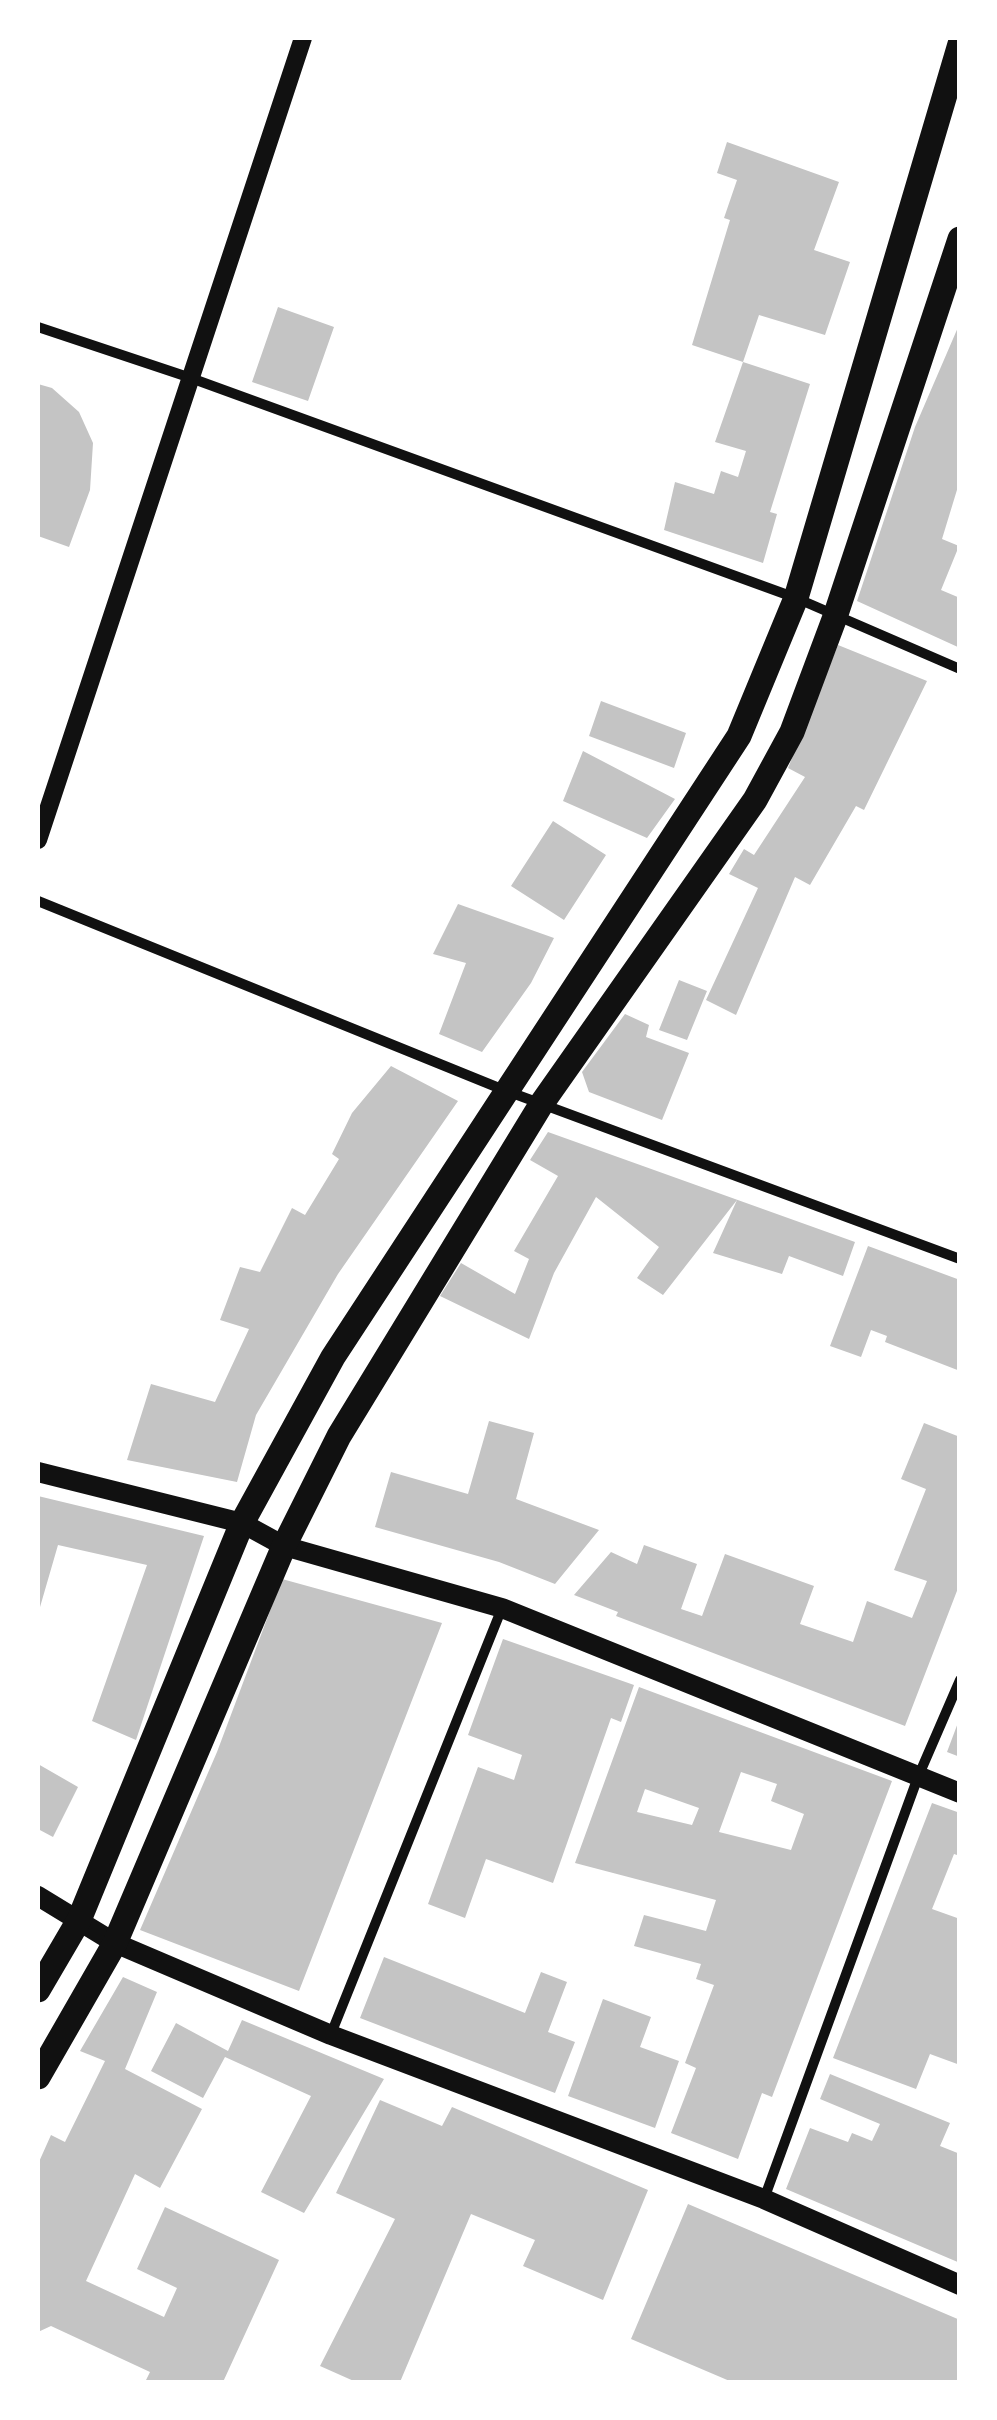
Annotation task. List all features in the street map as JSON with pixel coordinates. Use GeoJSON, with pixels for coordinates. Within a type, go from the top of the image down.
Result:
{"type":"FeatureCollection","features":[{"type":"Feature","properties":{"kind":"main road"},"geometry":{"type":"LineString","coordinates":[[38,1990],[79,1920],[242,1524],[333,1357],[739,736],[796,598],[960,44]]}},
{"type":"Feature","properties":{"kind":"main road"},"geometry":{"type":"LineString","coordinates":[[38,2077],[115,1943],[284,1546],[339,1436],[542,1103],[755,800],[792,732],[835,618],[960,239]]}},
{"type":"Feature","properties":{"kind":"main road"},"geometry":{"type":"LineString","coordinates":[[38,1472],[242,1524],[284,1546],[502,1608],[960,1793]]}},
{"type":"Feature","properties":{"kind":"main road"},"geometry":{"type":"LineString","coordinates":[[128,1804],[166,1822]]}},
{"type":"Feature","properties":{"kind":"main road"},"geometry":{"type":"LineString","coordinates":[[38,1896],[115,1943],[331,2035],[764,2199],[960,2286]]}},
{"type":"Feature","properties":{"kind":"street"},"geometry":{"type":"LineString","coordinates":[[38,840],[303,38]]}},
{"type":"Feature","properties":{"kind":"street"},"geometry":{"type":"LineString","coordinates":[[38,327],[188,377],[796,598],[960,669]]}},
{"type":"Feature","properties":{"kind":"street"},"geometry":{"type":"LineString","coordinates":[[38,902],[504,1090],[960,1260]]}},
{"type":"Feature","properties":{"kind":"street"},"geometry":{"type":"LineString","coordinates":[[331,2035],[502,1608]]}},
{"type":"Feature","properties":{"kind":"street"},"geometry":{"type":"LineString","coordinates":[[764,2199],[918,1778],[960,1680]]}},
{"type":"Feature","properties":{"kind":"building"},"geometry":{"type":"Polygon","coordinates":[[[727,142],[839,182],[814,250],[850,262],[825,335],[759,315],[743,362],[692,345],[730,220],[724,218],[737,180],[717,173],[727,142]]]}},
{"type":"Feature","properties":{"kind":"building"},"geometry":{"type":"Polygon","coordinates":[[[278,307],[334,327],[308,401],[252,382],[278,307]]]}},
{"type":"Feature","properties":{"kind":"building"},"geometry":{"type":"Polygon","coordinates":[[[959,325],[960,480],[942,539],[959,546],[941,590],[960,598],[960,648],[857,601],[915,427],[959,325]]]}},
{"type":"Feature","properties":{"kind":"building"},"geometry":{"type":"Polygon","coordinates":[[[743,362],[810,384],[770,512],[777,514],[763,563],[664,530],[675,482],[714,494],[721,471],[738,477],[746,451],[715,442],[743,362]]]}},
{"type":"Feature","properties":{"kind":"building"},"geometry":{"type":"Polygon","coordinates":[[[38,384],[52,388],[79,412],[93,443],[90,490],[69,547],[38,536],[38,384]]]}},
{"type":"Feature","properties":{"kind":"building"},"geometry":{"type":"Polygon","coordinates":[[[838,645],[927,681],[864,810],[856,806],[810,885],[795,877],[736,1015],[706,1000],[758,888],[729,874],[744,849],[754,855],[805,777],[788,768],[838,645]]]}},
{"type":"Feature","properties":{"kind":"building"},"geometry":{"type":"Polygon","coordinates":[[[601,701],[686,733],[674,768],[589,736],[601,701]]]}},
{"type":"Feature","properties":{"kind":"building"},"geometry":{"type":"Polygon","coordinates":[[[583,751],[675,799],[647,838],[563,801],[583,751]]]}},
{"type":"Feature","properties":{"kind":"building"},"geometry":{"type":"Polygon","coordinates":[[[553,821],[606,855],[564,920],[511,886],[553,821]]]}},
{"type":"Feature","properties":{"kind":"building"},"geometry":{"type":"Polygon","coordinates":[[[458,904],[554,938],[531,983],[482,1052],[439,1034],[466,963],[433,954],[458,904]]]}},
{"type":"Feature","properties":{"kind":"building"},"geometry":{"type":"Polygon","coordinates":[[[679,980],[707,991],[687,1040],[659,1030],[679,980]]]}},
{"type":"Feature","properties":{"kind":"building"},"geometry":{"type":"Polygon","coordinates":[[[625,1014],[649,1025],[646,1037],[689,1053],[662,1120],[589,1092],[582,1072],[625,1014]]]}},
{"type":"Feature","properties":{"kind":"building"},"geometry":{"type":"Polygon","coordinates":[[[391,1066],[458,1101],[338,1274],[256,1415],[237,1482],[127,1460],[151,1384],[215,1402],[249,1329],[220,1320],[240,1267],[260,1272],[292,1208],[305,1215],[339,1159],[332,1154],[352,1113],[391,1066]]]}},
{"type":"Feature","properties":{"kind":"building"},"geometry":{"type":"Polygon","coordinates":[[[548,1132],[855,1242],[843,1276],[789,1256],[782,1274],[713,1253],[737,1200],[663,1295],[637,1278],[659,1247],[596,1197],[554,1273],[529,1339],[440,1296],[461,1263],[515,1294],[529,1259],[514,1251],[558,1176],[530,1160],[548,1132]]]}},
{"type":"Feature","properties":{"kind":"building"},"geometry":{"type":"Polygon","coordinates":[[[868,1246],[960,1280],[960,1371],[885,1342],[887,1336],[871,1330],[861,1357],[830,1346],[868,1246]]]}},
{"type":"Feature","properties":{"kind":"building"},"geometry":{"type":"Polygon","coordinates":[[[489,1421],[534,1433],[516,1499],[599,1530],[555,1584],[499,1562],[375,1527],[391,1472],[468,1494],[489,1421]]]}},
{"type":"Feature","properties":{"kind":"building"},"geometry":{"type":"Polygon","coordinates":[[[924,1423],[960,1437],[960,1583],[905,1726],[616,1616],[618,1612],[574,1595],[611,1552],[637,1564],[644,1545],[697,1564],[681,1609],[702,1616],[725,1554],[814,1586],[800,1624],[853,1642],[867,1601],[912,1618],[927,1581],[894,1570],[926,1489],[901,1479],[924,1423]]]}},
{"type":"Feature","properties":{"kind":"building"},"geometry":{"type":"Polygon","coordinates":[[[38,1496],[204,1536],[136,1740],[92,1721],[147,1565],[58,1545],[38,1614],[38,1496]]]}},
{"type":"Feature","properties":{"kind":"building"},"geometry":{"type":"Polygon","coordinates":[[[282,1579],[442,1623],[299,1991],[140,1930],[217,1752],[282,1579]]]}},
{"type":"Feature","properties":{"kind":"building"},"geometry":{"type":"Polygon","coordinates":[[[503,1639],[634,1685],[621,1722],[611,1718],[553,1883],[486,1859],[465,1918],[428,1904],[478,1767],[514,1780],[522,1755],[468,1735],[503,1639]]]}},
{"type":"Feature","properties":{"kind":"building"},"geometry":{"type":"Polygon","coordinates":[[[639,1687],[892,1781],[772,2097],[762,2093],[738,2159],[671,2133],[696,2068],[685,2063],[714,1985],[696,1979],[701,1964],[634,1946],[644,1915],[706,1931],[716,1900],[575,1863],[639,1687]],[[741,1772],[719,1832],[791,1850],[804,1814],[771,1801],[777,1784],[741,1772]],[[645,1789],[637,1812],[692,1825],[699,1808],[645,1789]]]}},
{"type":"Feature","properties":{"kind":"building"},"geometry":{"type":"Polygon","coordinates":[[[960,1720],[960,1757],[947,1752],[960,1720]]]}},
{"type":"Feature","properties":{"kind":"building"},"geometry":{"type":"Polygon","coordinates":[[[38,1764],[78,1787],[53,1837],[38,1829],[38,1764]]]}},
{"type":"Feature","properties":{"kind":"building"},"geometry":{"type":"Polygon","coordinates":[[[932,1803],[960,1813],[960,1856],[954,1854],[932,1909],[960,1919],[960,2065],[930,2054],[916,2089],[833,2058],[932,1803]]]}},
{"type":"Feature","properties":{"kind":"building"},"geometry":{"type":"Polygon","coordinates":[[[384,1957],[525,2013],[541,1972],[567,1982],[548,2032],[575,2042],[555,2093],[360,2018],[384,1957]]]}},
{"type":"Feature","properties":{"kind":"building"},"geometry":{"type":"Polygon","coordinates":[[[123,1977],[157,1992],[125,2069],[202,2109],[160,2188],[135,2174],[86,2281],[164,2317],[177,2288],[137,2269],[165,2207],[279,2260],[223,2382],[145,2382],[150,2372],[51,2326],[38,2332],[38,2164],[51,2135],[65,2142],[105,2061],[80,2051],[123,1977]]]}},
{"type":"Feature","properties":{"kind":"building"},"geometry":{"type":"Polygon","coordinates":[[[603,1999],[651,2017],[640,2047],[679,2061],[655,2128],[568,2096],[603,1999]]]}},
{"type":"Feature","properties":{"kind":"building"},"geometry":{"type":"Polygon","coordinates":[[[242,2020],[384,2079],[304,2213],[261,2192],[311,2096],[225,2057],[203,2098],[151,2071],[176,2023],[228,2051],[242,2020]]]}},
{"type":"Feature","properties":{"kind":"building"},"geometry":{"type":"Polygon","coordinates":[[[830,2074],[950,2123],[940,2146],[960,2154],[960,2263],[786,2189],[810,2128],[848,2142],[852,2133],[872,2141],[880,2124],[820,2099],[830,2074]]]}},
{"type":"Feature","properties":{"kind":"building"},"geometry":{"type":"Polygon","coordinates":[[[380,2100],[442,2126],[452,2107],[648,2190],[603,2300],[523,2266],[535,2240],[471,2214],[400,2382],[356,2382],[320,2366],[395,2219],[336,2193],[380,2100]]]}},
{"type":"Feature","properties":{"kind":"building"},"geometry":{"type":"Polygon","coordinates":[[[688,2204],[960,2320],[960,2382],[732,2382],[631,2339],[688,2204]]]}}]}
